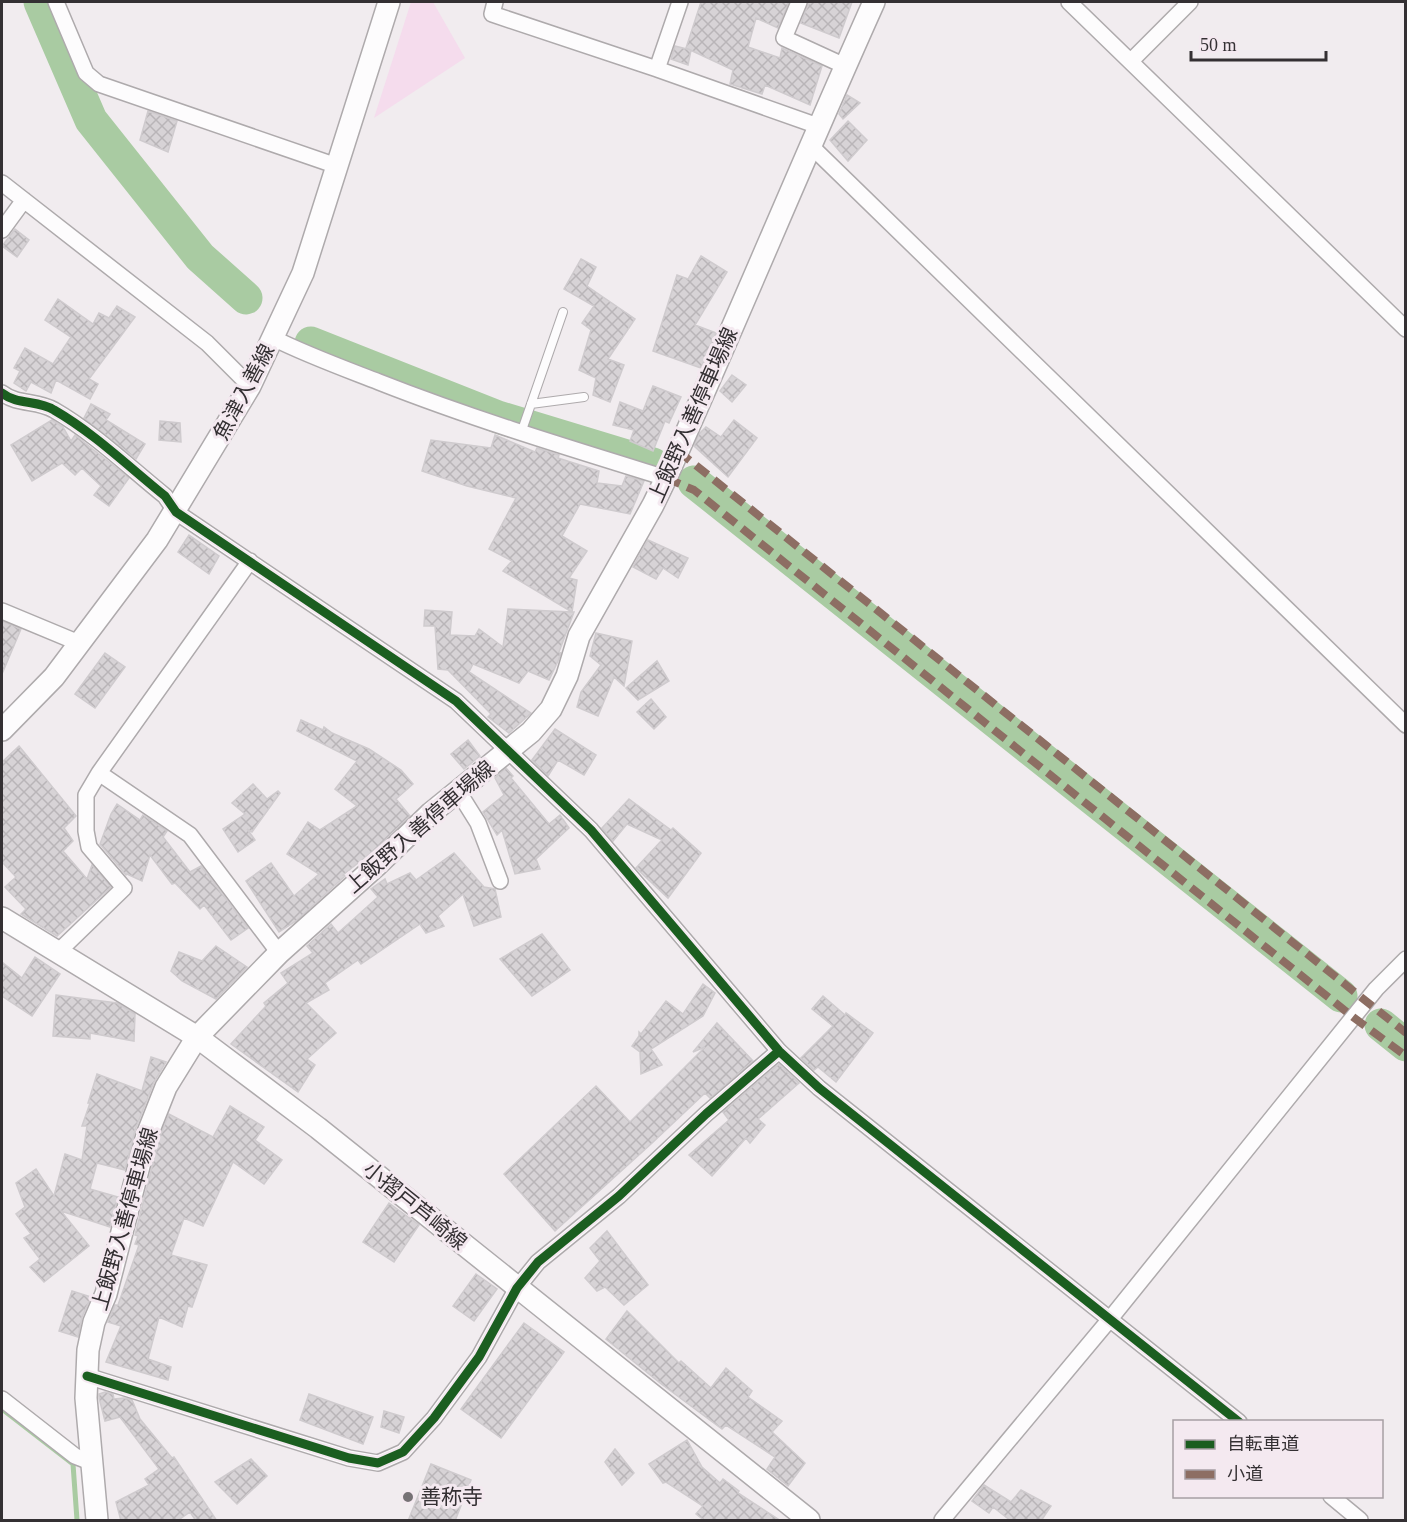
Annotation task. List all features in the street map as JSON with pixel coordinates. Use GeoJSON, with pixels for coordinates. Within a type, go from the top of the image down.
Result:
{"type":"FeatureCollection","features":[{"type":"Feature","properties":{"kind":"main road","name":"魚津入善線"},"geometry":{"type":"LineString","coordinates":[[2,730],[54,677],[176,512],[250,386],[303,273],[389,2]]}},
{"type":"Feature","properties":{"kind":"main road","name":"上飯野入善停車場線"},"geometry":{"type":"LineString","coordinates":[[97,1521],[86,1398],[88,1350],[94,1322],[106,1294],[133,1182],[147,1135],[166,1087],[197,1036],[279,953],[431,813],[531,732],[551,709],[567,676],[579,636],[653,506],[666,478],[873,2]]}},
{"type":"Feature","properties":{"kind":"main road","name":"小摺戸芦崎線"},"geometry":{"type":"LineString","coordinates":[[2,918],[197,1036],[318,1128],[809,1521]]}},
{"type":"Feature","properties":{"kind":"street"},"geometry":{"type":"LineString","coordinates":[[56,2],[86,73],[99,84],[337,166]]}},
{"type":"Feature","properties":{"kind":"street"},"geometry":{"type":"LineString","coordinates":[[495,2],[492,14],[657,69],[814,135],[1406,724]]}},
{"type":"Feature","properties":{"kind":"street"},"geometry":{"type":"LineString","coordinates":[[657,69],[680,2]]}},
{"type":"Feature","properties":{"kind":"street"},"geometry":{"type":"LineString","coordinates":[[799,2],[784,38],[845,66]]}},
{"type":"Feature","properties":{"kind":"street"},"geometry":{"type":"LineString","coordinates":[[1070,2],[1406,329]]}},
{"type":"Feature","properties":{"kind":"street"},"geometry":{"type":"LineString","coordinates":[[1131,61],[1190,2]]}},
{"type":"Feature","properties":{"kind":"street"},"geometry":{"type":"LineString","coordinates":[[2,183],[207,343],[250,386]]}},
{"type":"Feature","properties":{"kind":"street"},"geometry":{"type":"LineString","coordinates":[[2,230],[24,200]]}},
{"type":"Feature","properties":{"kind":"street"},"geometry":{"type":"LineString","coordinates":[[273,338],[311,356],[407,393],[521,433],[666,478]]}},
{"type":"Feature","properties":{"kind":"street"},"geometry":{"type":"LineString","coordinates":[[2,393],[9,399],[49,407],[73,420],[165,496],[176,512],[456,701],[591,830],[779,1051],[819,1088],[1236,1420]]}},
{"type":"Feature","properties":{"kind":"street"},"geometry":{"type":"LineString","coordinates":[[59,951],[124,888],[88,847],[86,795],[99,773],[250,561]]}},
{"type":"Feature","properties":{"kind":"street"},"geometry":{"type":"LineString","coordinates":[[2,610],[79,643]]}},
{"type":"Feature","properties":{"kind":"street"},"geometry":{"type":"LineString","coordinates":[[99,773],[190,835],[279,953]]}},
{"type":"Feature","properties":{"kind":"street"},"geometry":{"type":"LineString","coordinates":[[458,791],[477,823],[500,881]]}},
{"type":"Feature","properties":{"kind":"street"},"geometry":{"type":"LineString","coordinates":[[942,1521],[1110,1319],[1376,989],[1406,959]]}},
{"type":"Feature","properties":{"kind":"street"},"geometry":{"type":"LineString","coordinates":[[87,1376],[349,1458],[378,1463],[404,1452],[434,1418],[479,1357],[517,1288],[538,1262],[619,1196],[706,1114],[779,1051]]}},
{"type":"Feature","properties":{"kind":"street"},"geometry":{"type":"LineString","coordinates":[[2,1399],[75,1455],[93,1463]]}},
{"type":"Feature","properties":{"kind":"street"},"geometry":{"type":"LineString","coordinates":[[1332,1498],[1360,1521]]}},
{"type":"Feature","properties":{"kind":"lane"},"geometry":{"type":"LineString","coordinates":[[521,433],[563,312]]}},
{"type":"Feature","properties":{"kind":"lane"},"geometry":{"type":"LineString","coordinates":[[531,404],[584,397]]}},
{"type":"Feature","properties":{"kind":"shaded area"},"geometry":{"type":"Polygon","coordinates":[[[411,2],[433,2],[465,58],[374,118],[411,2]]]}},
{"type":"Feature","properties":{"kind":"building"},"geometry":{"type":"Polygon","coordinates":[[[701,2],[789,2],[778,28],[756,18],[748,47],[780,58],[782,48],[822,66],[810,105],[765,85],[762,94],[730,84],[733,70],[686,48],[701,2]]]}},
{"type":"Feature","properties":{"kind":"building"},"geometry":{"type":"Polygon","coordinates":[[[809,2],[852,2],[839,38],[801,23],[809,2]]]}},
{"type":"Feature","properties":{"kind":"building"},"geometry":{"type":"Polygon","coordinates":[[[675,46],[691,50],[688,65],[671,59],[675,46]]]}},
{"type":"Feature","properties":{"kind":"building"},"geometry":{"type":"Polygon","coordinates":[[[847,95],[860,103],[843,119],[839,114],[847,95]]]}},
{"type":"Feature","properties":{"kind":"building"},"geometry":{"type":"Polygon","coordinates":[[[148,111],[177,121],[168,152],[140,140],[148,111]]]}},
{"type":"Feature","properties":{"kind":"building"},"geometry":{"type":"Polygon","coordinates":[[[848,121],[867,140],[848,161],[830,140],[848,121]]]}},
{"type":"Feature","properties":{"kind":"building"},"geometry":{"type":"Polygon","coordinates":[[[15,229],[29,240],[17,257],[2,246],[15,229]]]}},
{"type":"Feature","properties":{"kind":"building"},"geometry":{"type":"Polygon","coordinates":[[[701,256],[727,272],[695,325],[716,333],[701,368],[653,351],[677,275],[688,279],[701,256]]]}},
{"type":"Feature","properties":{"kind":"building"},"geometry":{"type":"Polygon","coordinates":[[[581,259],[596,267],[587,286],[635,319],[608,359],[624,365],[610,402],[593,395],[596,378],[579,370],[591,330],[582,323],[594,306],[564,289],[581,259]]]}},
{"type":"Feature","properties":{"kind":"building"},"geometry":{"type":"Polygon","coordinates":[[[58,299],[93,324],[99,313],[109,318],[117,306],[135,317],[89,379],[98,384],[90,399],[56,380],[51,393],[31,382],[26,391],[14,383],[20,371],[14,368],[25,348],[53,364],[71,337],[45,320],[58,299]]]}},
{"type":"Feature","properties":{"kind":"building"},"geometry":{"type":"Polygon","coordinates":[[[732,375],[746,385],[732,402],[720,391],[732,375]]]}},
{"type":"Feature","properties":{"kind":"building"},"geometry":{"type":"Polygon","coordinates":[[[653,386],[681,397],[669,423],[665,421],[653,451],[630,441],[634,430],[613,425],[620,402],[643,411],[653,386]]]}},
{"type":"Feature","properties":{"kind":"building"},"geometry":{"type":"Polygon","coordinates":[[[91,404],[110,414],[106,420],[145,444],[136,459],[84,418],[91,404]]]}},
{"type":"Feature","properties":{"kind":"building"},"geometry":{"type":"Polygon","coordinates":[[[52,420],[63,427],[71,441],[75,435],[129,478],[109,506],[94,495],[101,486],[82,468],[75,475],[62,463],[32,481],[11,445],[52,420]]]}},
{"type":"Feature","properties":{"kind":"building"},"geometry":{"type":"Polygon","coordinates":[[[734,420],[757,438],[728,477],[694,446],[699,434],[706,427],[721,437],[734,420]]]}},
{"type":"Feature","properties":{"kind":"building"},"geometry":{"type":"Polygon","coordinates":[[[160,421],[180,423],[181,442],[159,440],[160,421]]]}},
{"type":"Feature","properties":{"kind":"building"},"geometry":{"type":"Polygon","coordinates":[[[495,435],[535,452],[537,448],[559,455],[558,458],[599,471],[597,483],[622,486],[626,476],[644,481],[630,514],[580,504],[562,536],[587,551],[569,578],[577,580],[572,612],[503,571],[512,561],[489,549],[516,498],[467,486],[422,471],[431,440],[491,448],[495,435]]]}},
{"type":"Feature","properties":{"kind":"building"},"geometry":{"type":"Polygon","coordinates":[[[189,535],[219,556],[209,574],[178,552],[189,535]]]}},
{"type":"Feature","properties":{"kind":"building"},"geometry":{"type":"Polygon","coordinates":[[[648,540],[688,558],[678,578],[663,568],[656,579],[633,567],[648,540]]]}},
{"type":"Feature","properties":{"kind":"building"},"geometry":{"type":"Polygon","coordinates":[[[508,609],[574,612],[559,652],[561,653],[549,680],[528,671],[519,683],[473,664],[469,672],[531,713],[509,733],[488,717],[491,714],[448,670],[438,669],[435,626],[424,626],[425,610],[452,612],[450,635],[475,636],[479,629],[503,647],[508,609]]]}},
{"type":"Feature","properties":{"kind":"building"},"geometry":{"type":"Polygon","coordinates":[[[2,621],[21,629],[2,674],[2,621]]]}},
{"type":"Feature","properties":{"kind":"building"},"geometry":{"type":"Polygon","coordinates":[[[596,633],[632,641],[624,686],[614,677],[598,716],[577,707],[581,692],[601,665],[590,656],[596,633]]]}},
{"type":"Feature","properties":{"kind":"building"},"geometry":{"type":"Polygon","coordinates":[[[105,653],[125,667],[95,708],[75,694],[105,653]]]}},
{"type":"Feature","properties":{"kind":"building"},"geometry":{"type":"Polygon","coordinates":[[[657,661],[669,681],[638,700],[626,688],[657,661]]]}},
{"type":"Feature","properties":{"kind":"building"},"geometry":{"type":"Polygon","coordinates":[[[651,699],[666,717],[654,729],[637,712],[651,699]]]}},
{"type":"Feature","properties":{"kind":"building"},"geometry":{"type":"Polygon","coordinates":[[[301,720],[323,730],[324,727],[332,733],[369,749],[401,770],[413,784],[396,799],[410,816],[378,847],[343,875],[345,876],[296,921],[279,932],[246,881],[271,863],[294,896],[319,874],[287,854],[308,822],[320,830],[357,806],[335,789],[357,761],[297,731],[301,720]]]}},
{"type":"Feature","properties":{"kind":"building"},"geometry":{"type":"Polygon","coordinates":[[[555,729],[596,755],[584,775],[558,760],[548,776],[532,760],[555,729]]]}},
{"type":"Feature","properties":{"kind":"building"},"geometry":{"type":"Polygon","coordinates":[[[468,740],[480,756],[464,769],[451,754],[468,740]]]}},
{"type":"Feature","properties":{"kind":"building"},"geometry":{"type":"Polygon","coordinates":[[[19,746],[76,816],[64,828],[73,841],[63,851],[87,879],[92,865],[111,887],[57,936],[21,914],[26,909],[5,887],[16,877],[2,862],[2,762],[19,746]]]}},
{"type":"Feature","properties":{"kind":"building"},"geometry":{"type":"Polygon","coordinates":[[[506,768],[513,776],[511,778],[549,824],[560,815],[569,828],[536,859],[540,869],[515,874],[502,830],[497,835],[483,812],[504,795],[495,778],[506,768]]]}},
{"type":"Feature","properties":{"kind":"building"},"geometry":{"type":"Polygon","coordinates":[[[253,784],[267,799],[278,791],[280,793],[252,832],[247,829],[255,840],[238,852],[223,829],[245,814],[232,803],[253,784]]]}},
{"type":"Feature","properties":{"kind":"building"},"geometry":{"type":"Polygon","coordinates":[[[629,799],[671,830],[673,828],[701,853],[668,898],[636,868],[662,840],[627,824],[613,841],[602,828],[629,799]]]}},
{"type":"Feature","properties":{"kind":"building"},"geometry":{"type":"Polygon","coordinates":[[[117,804],[140,820],[143,815],[167,831],[163,837],[190,872],[201,866],[248,928],[231,940],[204,905],[200,909],[175,883],[172,884],[150,855],[142,881],[126,875],[100,844],[117,804]]]}},
{"type":"Feature","properties":{"kind":"building"},"geometry":{"type":"Polygon","coordinates":[[[454,853],[484,887],[495,889],[501,917],[474,926],[463,894],[438,916],[444,926],[426,933],[420,924],[361,964],[358,960],[325,983],[329,990],[306,1003],[336,1033],[307,1059],[315,1065],[298,1092],[231,1044],[266,1006],[264,1003],[288,983],[281,973],[313,953],[307,946],[331,924],[338,933],[378,897],[371,889],[385,879],[387,884],[410,873],[416,880],[454,853]]]}},
{"type":"Feature","properties":{"kind":"building"},"geometry":{"type":"Polygon","coordinates":[[[542,934],[570,970],[532,996],[500,959],[542,934]]]}},
{"type":"Feature","properties":{"kind":"building"},"geometry":{"type":"Polygon","coordinates":[[[216,946],[247,967],[216,999],[182,981],[171,971],[179,952],[202,961],[216,946]]]}},
{"type":"Feature","properties":{"kind":"building"},"geometry":{"type":"Polygon","coordinates":[[[35,957],[60,974],[32,1016],[2,996],[2,962],[22,978],[35,957]]]}},
{"type":"Feature","properties":{"kind":"building"},"geometry":{"type":"Polygon","coordinates":[[[703,984],[715,993],[703,1016],[651,1049],[662,1065],[641,1074],[640,1052],[632,1046],[639,1032],[641,1034],[666,1001],[683,1014],[703,984]]]}},
{"type":"Feature","properties":{"kind":"building"},"geometry":{"type":"Polygon","coordinates":[[[56,995],[117,1003],[135,1014],[134,1041],[90,1033],[90,1039],[53,1036],[56,995]]]}},
{"type":"Feature","properties":{"kind":"building"},"geometry":{"type":"Polygon","coordinates":[[[823,996],[845,1015],[846,1013],[873,1033],[836,1082],[818,1067],[814,1070],[801,1058],[833,1026],[812,1009],[823,996]]]}},
{"type":"Feature","properties":{"kind":"building"},"geometry":{"type":"Polygon","coordinates":[[[717,1023],[753,1061],[710,1098],[705,1093],[555,1231],[504,1174],[596,1086],[630,1122],[705,1047],[693,1052],[717,1023]]]}},
{"type":"Feature","properties":{"kind":"building"},"geometry":{"type":"Polygon","coordinates":[[[151,1057],[166,1062],[154,1082],[135,1130],[125,1170],[97,1163],[90,1189],[118,1197],[110,1227],[61,1211],[89,1246],[44,1282],[30,1267],[40,1259],[24,1238],[31,1234],[16,1214],[25,1207],[16,1183],[36,1169],[54,1196],[65,1154],[82,1160],[87,1126],[82,1126],[97,1074],[142,1091],[151,1057]]]}},
{"type":"Feature","properties":{"kind":"building"},"geometry":{"type":"Polygon","coordinates":[[[779,1064],[799,1083],[758,1119],[765,1125],[750,1143],[746,1138],[712,1176],[689,1155],[729,1120],[723,1112],[779,1064]]]}},
{"type":"Feature","properties":{"kind":"building"},"geometry":{"type":"Polygon","coordinates":[[[230,1106],[264,1127],[255,1140],[282,1160],[264,1184],[233,1162],[203,1226],[184,1218],[171,1255],[207,1265],[192,1307],[188,1306],[182,1327],[159,1317],[148,1359],[171,1367],[168,1380],[106,1362],[121,1326],[108,1322],[115,1305],[118,1305],[139,1245],[135,1244],[138,1236],[135,1235],[159,1139],[169,1114],[213,1137],[230,1106]]]}},
{"type":"Feature","properties":{"kind":"building"},"geometry":{"type":"Polygon","coordinates":[[[389,1203],[419,1225],[394,1262],[363,1242],[389,1203]]]}},
{"type":"Feature","properties":{"kind":"building"},"geometry":{"type":"Polygon","coordinates":[[[607,1231],[648,1285],[624,1305],[605,1287],[597,1291],[585,1278],[600,1261],[590,1248],[607,1231]]]}},
{"type":"Feature","properties":{"kind":"building"},"geometry":{"type":"Polygon","coordinates":[[[476,1274],[497,1289],[474,1321],[453,1306],[476,1274]]]}},
{"type":"Feature","properties":{"kind":"building"},"geometry":{"type":"Polygon","coordinates":[[[72,1291],[91,1297],[82,1317],[78,1337],[59,1331],[72,1291]]]}},
{"type":"Feature","properties":{"kind":"building"},"geometry":{"type":"Polygon","coordinates":[[[627,1311],[679,1363],[681,1361],[711,1388],[726,1368],[752,1391],[748,1397],[782,1421],[772,1432],[805,1463],[788,1486],[767,1469],[775,1457],[726,1425],[722,1429],[606,1339],[627,1311]]]}},
{"type":"Feature","properties":{"kind":"building"},"geometry":{"type":"Polygon","coordinates":[[[524,1323],[564,1352],[501,1438],[461,1409],[524,1323]]]}},
{"type":"Feature","properties":{"kind":"building"},"geometry":{"type":"Polygon","coordinates":[[[105,1392],[113,1394],[114,1399],[132,1400],[140,1419],[172,1458],[174,1457],[217,1521],[196,1521],[190,1512],[177,1521],[121,1521],[116,1502],[149,1485],[145,1479],[159,1469],[120,1417],[105,1421],[99,1394],[105,1392]]]}},
{"type":"Feature","properties":{"kind":"building"},"geometry":{"type":"Polygon","coordinates":[[[309,1394],[373,1417],[363,1444],[300,1420],[309,1394]]]}},
{"type":"Feature","properties":{"kind":"building"},"geometry":{"type":"Polygon","coordinates":[[[384,1411],[404,1417],[399,1433],[381,1427],[384,1411]]]}},
{"type":"Feature","properties":{"kind":"building"},"geometry":{"type":"Polygon","coordinates":[[[687,1440],[702,1467],[720,1483],[723,1479],[739,1491],[738,1493],[781,1521],[705,1521],[696,1514],[703,1506],[666,1482],[663,1483],[649,1464],[687,1440]]]}},
{"type":"Feature","properties":{"kind":"building"},"geometry":{"type":"Polygon","coordinates":[[[615,1449],[634,1473],[622,1485],[605,1462],[615,1449]]]}},
{"type":"Feature","properties":{"kind":"building"},"geometry":{"type":"Polygon","coordinates":[[[251,1459],[267,1476],[237,1504],[215,1482],[251,1459]]]}},
{"type":"Feature","properties":{"kind":"building"},"geometry":{"type":"Polygon","coordinates":[[[431,1464],[471,1480],[455,1521],[408,1521],[431,1464]]]}},
{"type":"Feature","properties":{"kind":"building"},"geometry":{"type":"Polygon","coordinates":[[[984,1485],[1011,1502],[1021,1490],[1051,1506],[1041,1521],[1011,1521],[993,1507],[989,1513],[972,1501],[984,1485]]]}},
{"type":"Feature","properties":{"kind":"waterway"},"geometry":{"type":"LineString","coordinates":[[40,2],[91,120],[200,257],[246,298]]}},
{"type":"Feature","properties":{"kind":"waterway"},"geometry":{"type":"LineString","coordinates":[[311,343],[498,417],[653,464]]}},
{"type":"Feature","properties":{"kind":"waterway"},"geometry":{"type":"LineString","coordinates":[[694,482],[1341,996]]}},
{"type":"Feature","properties":{"kind":"waterway"},"geometry":{"type":"LineString","coordinates":[[1381,1025],[1406,1045]]}},
{"type":"Feature","properties":{"kind":"waterway"},"geometry":{"type":"LineString","coordinates":[[2,1409],[73,1464],[77,1520]]}},
{"type":"Feature","properties":{"kind":"marked path"},"geometry":{"type":"LineString","coordinates":[[678,451],[1406,1033]]}},
{"type":"Feature","properties":{"kind":"marked path"},"geometry":{"type":"LineString","coordinates":[[666,478],[694,490],[1353,1017],[1406,1056]]}},
{"type":"Feature","properties":{"kind":"cycle path"},"geometry":{"type":"LineString","coordinates":[[2,393],[14,399],[48,407],[69,419],[165,496],[176,512],[456,701],[591,830],[779,1051],[819,1088],[1236,1420]]}},
{"type":"Feature","properties":{"kind":"cycle path"},"geometry":{"type":"LineString","coordinates":[[87,1376],[349,1458],[378,1463],[403,1452],[434,1418],[479,1357],[517,1288],[538,1262],[619,1196],[706,1114],[779,1051]]}},
{"type":"Feature","properties":{"kind":"place","name":"善称寺"},"geometry":{"type":"Point","coordinates":[408,1497]}}]}
